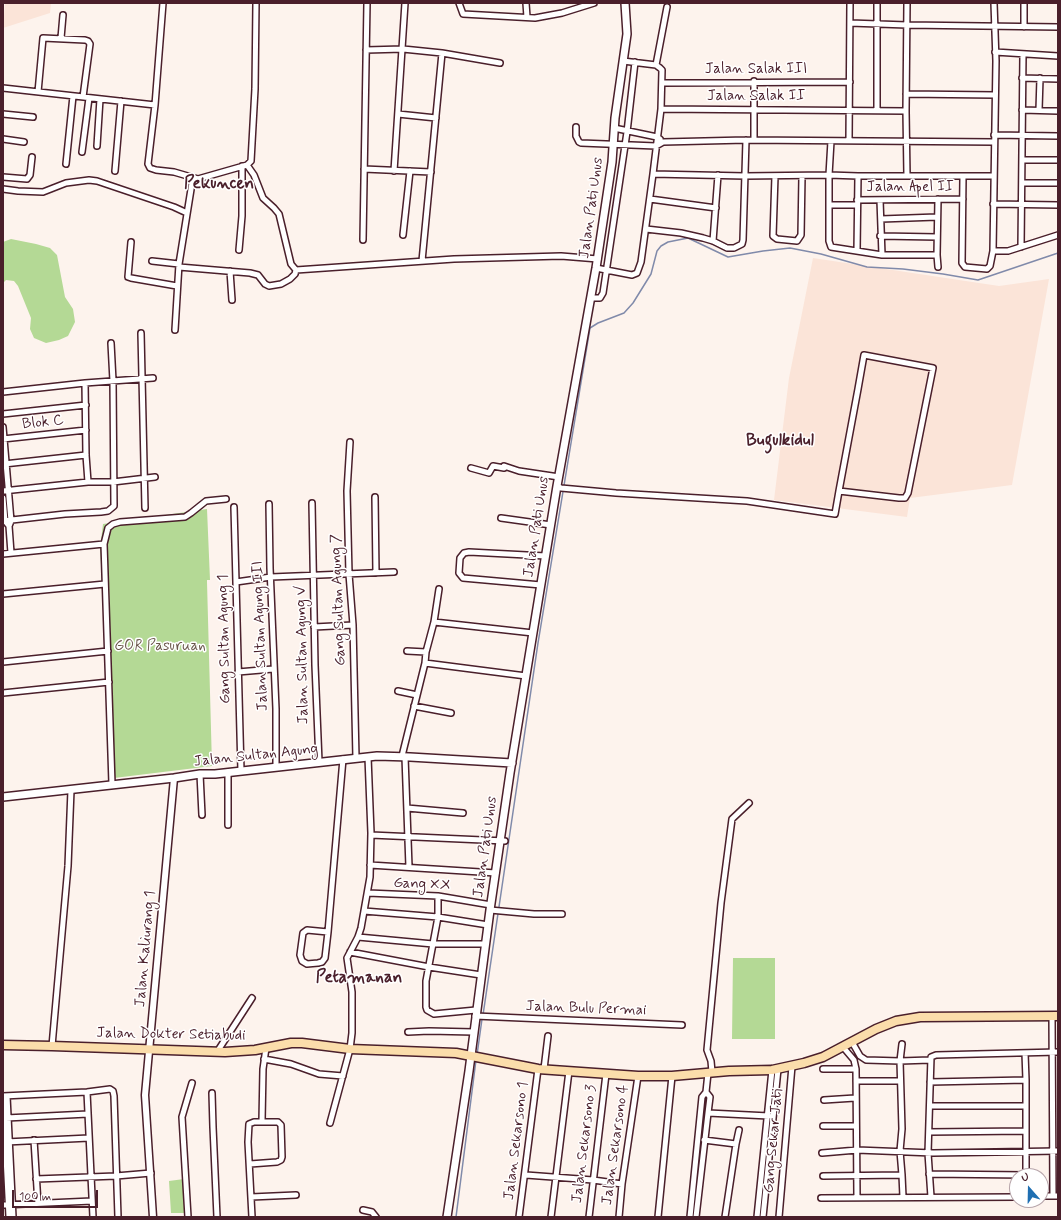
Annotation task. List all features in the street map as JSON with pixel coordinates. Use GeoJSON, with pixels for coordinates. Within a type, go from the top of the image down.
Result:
{"type":"FeatureCollection","features":[{"type":"Feature","properties":{"kind":"highway","name":"Jalan Dokter Setiabudi"},"geometry":{"type":"LineString","coordinates":[[3,1045],[243,1052],[302,1042],[363,1050],[456,1053],[541,1069],[638,1076],[672,1076],[745,1070],[775,1070],[792,1066],[823,1057],[876,1029],[896,1021],[920,1017],[1055,1016]]}},
{"type":"Feature","properties":{"kind":"main road","name":"Jalan Pati Unus"},"geometry":{"type":"LineString","coordinates":[[447,1217],[475,1056],[474,1032],[478,1014],[485,944],[488,925],[495,910],[496,873],[503,841],[512,763],[526,676],[551,525],[561,488],[559,477],[601,269],[598,258],[619,144],[629,62],[628,27],[625,3]]}},
{"type":"Feature","properties":{"kind":"main road","name":"Jalan Sultan Agung"},"geometry":{"type":"LineString","coordinates":[[3,797],[200,774],[215,774],[356,758],[403,756],[512,763]]}},
{"type":"Feature","properties":{"kind":"street"},"geometry":{"type":"LineString","coordinates":[[163,3],[155,105],[147,162],[149,166],[156,170],[174,172],[198,179]]}},
{"type":"Feature","properties":{"kind":"street"},"geometry":{"type":"LineString","coordinates":[[175,330],[179,265],[191,186],[195,180],[244,166],[251,161],[252,158],[255,89],[256,3]]}},
{"type":"Feature","properties":{"kind":"street"},"geometry":{"type":"LineString","coordinates":[[363,240],[367,3]]}},
{"type":"Feature","properties":{"kind":"street"},"geometry":{"type":"LineString","coordinates":[[394,171],[405,3]]}},
{"type":"Feature","properties":{"kind":"street"},"geometry":{"type":"LineString","coordinates":[[459,3],[464,14],[535,18],[562,13],[594,3]]}},
{"type":"Feature","properties":{"kind":"street"},"geometry":{"type":"LineString","coordinates":[[526,3],[527,17]]}},
{"type":"Feature","properties":{"kind":"street"},"geometry":{"type":"LineString","coordinates":[[849,140],[850,3]]}},
{"type":"Feature","properties":{"kind":"street"},"geometry":{"type":"LineString","coordinates":[[877,3],[877,110]]}},
{"type":"Feature","properties":{"kind":"street"},"geometry":{"type":"LineString","coordinates":[[907,3],[907,176]]}},
{"type":"Feature","properties":{"kind":"street"},"geometry":{"type":"LineString","coordinates":[[963,177],[963,265],[965,268],[987,269],[990,266],[993,251],[995,95],[994,3]]}},
{"type":"Feature","properties":{"kind":"street"},"geometry":{"type":"LineString","coordinates":[[1024,3],[1024,27]]}},
{"type":"Feature","properties":{"kind":"street"},"geometry":{"type":"LineString","coordinates":[[656,65],[667,7]]}},
{"type":"Feature","properties":{"kind":"street"},"geometry":{"type":"LineString","coordinates":[[61,38],[63,15]]}},
{"type":"Feature","properties":{"kind":"street"},"geometry":{"type":"LineString","coordinates":[[850,23],[994,27],[1058,27]]}},
{"type":"Feature","properties":{"kind":"street"},"geometry":{"type":"LineString","coordinates":[[38,92],[43,38],[88,41],[90,44],[82,152]]}},
{"type":"Feature","properties":{"kind":"street"},"geometry":{"type":"LineString","coordinates":[[366,50],[403,49],[442,53],[500,63]]}},
{"type":"Feature","properties":{"kind":"street"},"geometry":{"type":"LineString","coordinates":[[995,52],[1058,56]]}},
{"type":"Feature","properties":{"kind":"street"},"geometry":{"type":"LineString","coordinates":[[422,261],[442,53]]}},
{"type":"Feature","properties":{"kind":"street"},"geometry":{"type":"LineString","coordinates":[[1021,247],[1023,54]]}},
{"type":"Feature","properties":{"kind":"street"},"geometry":{"type":"LineString","coordinates":[[629,62],[656,65],[661,69],[662,83],[661,109],[641,262],[637,273],[632,275],[601,269],[629,62]]}},
{"type":"Feature","properties":{"kind":"street"},"geometry":{"type":"LineString","coordinates":[[1022,78],[1058,79]]}},
{"type":"Feature","properties":{"kind":"street"},"geometry":{"type":"LineString","coordinates":[[1039,110],[1040,78]]}},
{"type":"Feature","properties":{"kind":"street"},"geometry":{"type":"LineString","coordinates":[[754,81],[754,140]]}},
{"type":"Feature","properties":{"kind":"street","name":"Jalan Salak III"},"geometry":{"type":"LineString","coordinates":[[662,83],[754,81],[850,82]]}},
{"type":"Feature","properties":{"kind":"street"},"geometry":{"type":"LineString","coordinates":[[3,88],[155,105]]}},
{"type":"Feature","properties":{"kind":"street"},"geometry":{"type":"LineString","coordinates":[[906,94],[995,95]]}},
{"type":"Feature","properties":{"kind":"street"},"geometry":{"type":"LineString","coordinates":[[66,164],[73,96]]}},
{"type":"Feature","properties":{"kind":"street"},"geometry":{"type":"LineString","coordinates":[[98,146],[100,99]]}},
{"type":"Feature","properties":{"kind":"street"},"geometry":{"type":"LineString","coordinates":[[115,172],[121,102]]}},
{"type":"Feature","properties":{"kind":"street","name":"Jalan Salak II"},"geometry":{"type":"LineString","coordinates":[[661,109],[906,111]]}},
{"type":"Feature","properties":{"kind":"street"},"geometry":{"type":"LineString","coordinates":[[1022,110],[1058,111]]}},
{"type":"Feature","properties":{"kind":"street"},"geometry":{"type":"LineString","coordinates":[[3,114],[33,117]]}},
{"type":"Feature","properties":{"kind":"street"},"geometry":{"type":"LineString","coordinates":[[398,114],[436,118]]}},
{"type":"Feature","properties":{"kind":"street"},"geometry":{"type":"LineString","coordinates":[[576,127],[576,136],[581,143],[656,146],[663,142],[746,140],[994,142]]}},
{"type":"Feature","properties":{"kind":"street"},"geometry":{"type":"LineString","coordinates":[[621,130],[657,137],[663,142]]}},
{"type":"Feature","properties":{"kind":"street"},"geometry":{"type":"LineString","coordinates":[[994,135],[1058,136]]}},
{"type":"Feature","properties":{"kind":"street"},"geometry":{"type":"LineString","coordinates":[[3,139],[24,142]]}},
{"type":"Feature","properties":{"kind":"street"},"geometry":{"type":"LineString","coordinates":[[646,229],[681,233],[713,241],[727,248],[734,248],[742,244],[746,140]]}},
{"type":"Feature","properties":{"kind":"street"},"geometry":{"type":"LineString","coordinates":[[831,141],[829,175],[830,245],[834,248],[882,255],[937,255]]}},
{"type":"Feature","properties":{"kind":"street"},"geometry":{"type":"LineString","coordinates":[[3,177],[27,179],[30,175],[32,157]]}},
{"type":"Feature","properties":{"kind":"street"},"geometry":{"type":"LineString","coordinates":[[1022,160],[1058,160]]}},
{"type":"Feature","properties":{"kind":"street"},"geometry":{"type":"LineString","coordinates":[[239,250],[244,166]]}},
{"type":"Feature","properties":{"kind":"street"},"geometry":{"type":"LineString","coordinates":[[244,166],[254,176],[263,198],[279,214],[291,264],[296,270]]}},
{"type":"Feature","properties":{"kind":"street"},"geometry":{"type":"LineString","coordinates":[[364,169],[431,172]]}},
{"type":"Feature","properties":{"kind":"street"},"geometry":{"type":"LineString","coordinates":[[403,235],[410,171]]}},
{"type":"Feature","properties":{"kind":"street"},"geometry":{"type":"LineString","coordinates":[[653,174],[745,176],[994,176]]}},
{"type":"Feature","properties":{"kind":"street"},"geometry":{"type":"LineString","coordinates":[[713,241],[718,175]]}},
{"type":"Feature","properties":{"kind":"street"},"geometry":{"type":"LineString","coordinates":[[775,176],[774,238],[797,241],[800,239],[801,235],[802,176]]}},
{"type":"Feature","properties":{"kind":"street"},"geometry":{"type":"LineString","coordinates":[[857,251],[858,176]]}},
{"type":"Feature","properties":{"kind":"street"},"geometry":{"type":"LineString","coordinates":[[3,189],[43,192],[78,181],[97,181],[174,207],[187,213]]}},
{"type":"Feature","properties":{"kind":"street"},"geometry":{"type":"LineString","coordinates":[[1022,182],[1058,183]]}},
{"type":"Feature","properties":{"kind":"street"},"geometry":{"type":"LineString","coordinates":[[650,199],[716,208]]}},
{"type":"Feature","properties":{"kind":"street"},"geometry":{"type":"LineString","coordinates":[[938,199],[938,268]]}},
{"type":"Feature","properties":{"kind":"street","name":"Jalan Apel II"},"geometry":{"type":"LineString","coordinates":[[829,204],[880,200],[963,199]]}},
{"type":"Feature","properties":{"kind":"street"},"geometry":{"type":"LineString","coordinates":[[880,200],[880,236],[882,255]]}},
{"type":"Feature","properties":{"kind":"street"},"geometry":{"type":"LineString","coordinates":[[994,204],[1058,205]]}},
{"type":"Feature","properties":{"kind":"street"},"geometry":{"type":"LineString","coordinates":[[880,219],[938,217]]}},
{"type":"Feature","properties":{"kind":"street"},"geometry":{"type":"LineString","coordinates":[[993,251],[1008,251],[1058,235]]}},
{"type":"Feature","properties":{"kind":"street"},"geometry":{"type":"LineString","coordinates":[[880,236],[937,237]]}},
{"type":"Feature","properties":{"kind":"street"},"geometry":{"type":"LineString","coordinates":[[131,242],[128,277],[177,286]]}},
{"type":"Feature","properties":{"kind":"street"},"geometry":{"type":"LineString","coordinates":[[296,270],[422,261],[561,256],[598,258]]}},
{"type":"Feature","properties":{"kind":"street"},"geometry":{"type":"LineString","coordinates":[[152,261],[250,273],[258,275],[265,284],[270,286],[280,284],[291,278],[296,270]]}},
{"type":"Feature","properties":{"kind":"street"},"geometry":{"type":"LineString","coordinates":[[230,271],[232,300]]}},
{"type":"Feature","properties":{"kind":"street"},"geometry":{"type":"LineString","coordinates":[[141,333],[145,508]]}},
{"type":"Feature","properties":{"kind":"street"},"geometry":{"type":"LineString","coordinates":[[7,521],[65,514],[108,511],[114,506],[113,381],[111,343]]}},
{"type":"Feature","properties":{"kind":"street"},"geometry":{"type":"LineString","coordinates":[[561,488],[747,501],[835,514],[839,491],[864,355],[932,368],[908,493],[905,498],[839,491]]}},
{"type":"Feature","properties":{"kind":"street"},"geometry":{"type":"LineString","coordinates":[[3,392],[85,383],[154,378]]}},
{"type":"Feature","properties":{"kind":"street"},"geometry":{"type":"LineString","coordinates":[[85,383],[88,482]]}},
{"type":"Feature","properties":{"kind":"street"},"geometry":{"type":"LineString","coordinates":[[3,414],[86,405]]}},
{"type":"Feature","properties":{"kind":"street"},"geometry":{"type":"LineString","coordinates":[[3,427],[7,521]]}},
{"type":"Feature","properties":{"kind":"street","name":"Blok C"},"geometry":{"type":"LineString","coordinates":[[4,439],[86,430]]}},
{"type":"Feature","properties":{"kind":"street","name":"Gang Sultan Agung 7"},"geometry":{"type":"LineString","coordinates":[[350,442],[347,491],[349,574],[353,625],[356,758]]}},
{"type":"Feature","properties":{"kind":"street"},"geometry":{"type":"LineString","coordinates":[[5,464],[86,455]]}},
{"type":"Feature","properties":{"kind":"street"},"geometry":{"type":"LineString","coordinates":[[471,468],[489,474],[493,466],[504,468],[504,466],[519,471],[559,477]]}},
{"type":"Feature","properties":{"kind":"street"},"geometry":{"type":"LineString","coordinates":[[6,491],[88,482],[113,482],[155,477]]}},
{"type":"Feature","properties":{"kind":"street"},"geometry":{"type":"LineString","coordinates":[[375,497],[376,573]]}},
{"type":"Feature","properties":{"kind":"street"},"geometry":{"type":"LineString","coordinates":[[3,498],[9,526],[12,554]]}},
{"type":"Feature","properties":{"kind":"street"},"geometry":{"type":"LineString","coordinates":[[112,784],[104,651],[101,545],[108,528],[113,524],[120,522],[184,517],[206,501],[226,499]]}},
{"type":"Feature","properties":{"kind":"street","name":"Jalan Sultan Agung V"},"geometry":{"type":"LineString","coordinates":[[312,503],[314,627],[319,762]]}},
{"type":"Feature","properties":{"kind":"street","name":"Jalan Sultan Agung III"},"geometry":{"type":"LineString","coordinates":[[268,504],[273,669],[276,709],[276,767]]}},
{"type":"Feature","properties":{"kind":"street","name":"Gang Sultan Agung 1"},"geometry":{"type":"LineString","coordinates":[[234,507],[241,771]]}},
{"type":"Feature","properties":{"kind":"street"},"geometry":{"type":"LineString","coordinates":[[501,518],[551,525]]}},
{"type":"Feature","properties":{"kind":"street"},"geometry":{"type":"LineString","coordinates":[[3,554],[101,545]]}},
{"type":"Feature","properties":{"kind":"street"},"geometry":{"type":"LineString","coordinates":[[541,585],[463,578],[459,573],[460,558],[464,553],[470,552],[546,556]]}},
{"type":"Feature","properties":{"kind":"street"},"geometry":{"type":"LineString","coordinates":[[236,582],[271,577],[394,572]]}},
{"type":"Feature","properties":{"kind":"street"},"geometry":{"type":"LineString","coordinates":[[3,594],[102,585]]}},
{"type":"Feature","properties":{"kind":"street"},"geometry":{"type":"LineString","coordinates":[[409,867],[403,756],[434,622],[439,589]]}},
{"type":"Feature","properties":{"kind":"street"},"geometry":{"type":"LineString","coordinates":[[434,622],[533,633]]}},
{"type":"Feature","properties":{"kind":"street"},"geometry":{"type":"LineString","coordinates":[[314,627],[353,625]]}},
{"type":"Feature","properties":{"kind":"street"},"geometry":{"type":"LineString","coordinates":[[407,650],[426,652]]}},
{"type":"Feature","properties":{"kind":"street"},"geometry":{"type":"LineString","coordinates":[[3,662],[104,651]]}},
{"type":"Feature","properties":{"kind":"street"},"geometry":{"type":"LineString","coordinates":[[425,663],[526,676]]}},
{"type":"Feature","properties":{"kind":"street"},"geometry":{"type":"LineString","coordinates":[[238,672],[273,669]]}},
{"type":"Feature","properties":{"kind":"street"},"geometry":{"type":"LineString","coordinates":[[3,693],[106,682]]}},
{"type":"Feature","properties":{"kind":"street"},"geometry":{"type":"LineString","coordinates":[[398,691],[417,694]]}},
{"type":"Feature","properties":{"kind":"street"},"geometry":{"type":"LineString","coordinates":[[414,706],[450,713]]}},
{"type":"Feature","properties":{"kind":"street"},"geometry":{"type":"LineString","coordinates":[[330,1123],[350,1049],[352,1033],[352,992],[347,958],[358,937],[371,894],[375,836],[370,785],[372,757]]}},
{"type":"Feature","properties":{"kind":"street"},"geometry":{"type":"LineString","coordinates":[[328,932],[307,930],[303,933],[300,955],[302,961],[306,964],[324,961],[328,932],[343,759]]}},
{"type":"Feature","properties":{"kind":"street"},"geometry":{"type":"LineString","coordinates":[[228,772],[228,825]]}},
{"type":"Feature","properties":{"kind":"street"},"geometry":{"type":"LineString","coordinates":[[200,774],[202,815]]}},
{"type":"Feature","properties":{"kind":"street","name":"Jalan Kaliurang 1"},"geometry":{"type":"LineString","coordinates":[[154,1217],[146,1095],[174,778]]}},
{"type":"Feature","properties":{"kind":"street"},"geometry":{"type":"LineString","coordinates":[[52,1046],[68,866],[71,790]]}},
{"type":"Feature","properties":{"kind":"street"},"geometry":{"type":"LineString","coordinates":[[690,1217],[702,1097],[706,1092],[710,1073],[711,1061],[707,1050],[732,819],[749,803]]}},
{"type":"Feature","properties":{"kind":"street"},"geometry":{"type":"LineString","coordinates":[[407,808],[463,813]]}},
{"type":"Feature","properties":{"kind":"street"},"geometry":{"type":"LineString","coordinates":[[375,836],[503,841]]}},
{"type":"Feature","properties":{"kind":"street"},"geometry":{"type":"LineString","coordinates":[[374,866],[496,873]]}},
{"type":"Feature","properties":{"kind":"street","name":"Gang XX"},"geometry":{"type":"LineString","coordinates":[[371,894],[438,896],[495,910],[534,914],[562,914]]}},
{"type":"Feature","properties":{"kind":"street"},"geometry":{"type":"LineString","coordinates":[[429,967],[438,917],[438,896]]}},
{"type":"Feature","properties":{"kind":"street"},"geometry":{"type":"LineString","coordinates":[[366,911],[438,917],[488,925]]}},
{"type":"Feature","properties":{"kind":"street"},"geometry":{"type":"LineString","coordinates":[[358,937],[433,944],[485,944]]}},
{"type":"Feature","properties":{"kind":"street"},"geometry":{"type":"LineString","coordinates":[[350,952],[429,967],[481,974]]}},
{"type":"Feature","properties":{"kind":"street","name":"Jalan Bulu Permai"},"geometry":{"type":"LineString","coordinates":[[429,967],[426,981],[426,1007],[427,1010],[434,1014],[478,1014],[490,1018],[682,1025]]}},
{"type":"Feature","properties":{"kind":"street"},"geometry":{"type":"LineString","coordinates":[[217,1052],[252,998]]}},
{"type":"Feature","properties":{"kind":"street"},"geometry":{"type":"LineString","coordinates":[[1055,1016],[1052,1052],[1056,1196]]}},
{"type":"Feature","properties":{"kind":"street"},"geometry":{"type":"LineString","coordinates":[[408,1032],[474,1032]]}},
{"type":"Feature","properties":{"kind":"street","name":"Jalan Sekarsono 1"},"geometry":{"type":"LineString","coordinates":[[520,1217],[541,1069],[548,1036]]}},
{"type":"Feature","properties":{"kind":"street"},"geometry":{"type":"LineString","coordinates":[[852,1042],[860,1056],[866,1060],[930,1060]]}},
{"type":"Feature","properties":{"kind":"street"},"geometry":{"type":"LineString","coordinates":[[902,1044],[900,1061],[902,1129],[900,1151],[903,1197]]}},
{"type":"Feature","properties":{"kind":"street"},"geometry":{"type":"LineString","coordinates":[[843,1047],[854,1060],[856,1069],[857,1198]]}},
{"type":"Feature","properties":{"kind":"street"},"geometry":{"type":"LineString","coordinates":[[262,1121],[264,1059],[266,1048]]}},
{"type":"Feature","properties":{"kind":"street"},"geometry":{"type":"LineString","coordinates":[[931,1197],[928,1153],[931,1057],[936,1055],[1058,1052]]}},
{"type":"Feature","properties":{"kind":"street"},"geometry":{"type":"LineString","coordinates":[[1025,1053],[1026,1168]]}},
{"type":"Feature","properties":{"kind":"street"},"geometry":{"type":"LineString","coordinates":[[854,1060],[860,1056]]}},
{"type":"Feature","properties":{"kind":"street"},"geometry":{"type":"LineString","coordinates":[[264,1059],[291,1064],[319,1074],[343,1076]]}},
{"type":"Feature","properties":{"kind":"street","name":"Gang Sekar Jati"},"geometry":{"type":"LineString","coordinates":[[779,1217],[792,1066]]}},
{"type":"Feature","properties":{"kind":"street"},"geometry":{"type":"LineString","coordinates":[[823,1069],[856,1069]]}},
{"type":"Feature","properties":{"kind":"street"},"geometry":{"type":"LineString","coordinates":[[775,1070],[766,1116],[762,1198],[763,1217],[757,1217],[762,1198],[770,1150],[775,1070]]}},
{"type":"Feature","properties":{"kind":"street"},"geometry":{"type":"LineString","coordinates":[[551,1217],[568,1071]]}},
{"type":"Feature","properties":{"kind":"street","name":"Jalan Sekarsono 3"},"geometry":{"type":"LineString","coordinates":[[589,1217],[606,1074]]}},
{"type":"Feature","properties":{"kind":"street","name":"Jalan Sekarsono 4"},"geometry":{"type":"LineString","coordinates":[[619,1217],[622,1184],[638,1076]]}},
{"type":"Feature","properties":{"kind":"street"},"geometry":{"type":"LineString","coordinates":[[658,1217],[672,1076]]}},
{"type":"Feature","properties":{"kind":"street"},"geometry":{"type":"LineString","coordinates":[[856,1081],[900,1080]]}},
{"type":"Feature","properties":{"kind":"street"},"geometry":{"type":"LineString","coordinates":[[930,1082],[1026,1080]]}},
{"type":"Feature","properties":{"kind":"street"},"geometry":{"type":"LineString","coordinates":[[188,1217],[182,1117],[192,1083]]}},
{"type":"Feature","properties":{"kind":"street"},"geometry":{"type":"LineString","coordinates":[[9,1217],[5,1096],[87,1092],[110,1089],[113,1091],[118,1217]]}},
{"type":"Feature","properties":{"kind":"street"},"geometry":{"type":"LineString","coordinates":[[87,1092],[93,1217]]}},
{"type":"Feature","properties":{"kind":"street"},"geometry":{"type":"LineString","coordinates":[[696,1217],[710,1097],[706,1092]]}},
{"type":"Feature","properties":{"kind":"street"},"geometry":{"type":"LineString","coordinates":[[212,1093],[214,1162],[218,1217]]}},
{"type":"Feature","properties":{"kind":"street"},"geometry":{"type":"LineString","coordinates":[[824,1100],[856,1098]]}},
{"type":"Feature","properties":{"kind":"street"},"geometry":{"type":"LineString","coordinates":[[930,1106],[1026,1106]]}},
{"type":"Feature","properties":{"kind":"street"},"geometry":{"type":"LineString","coordinates":[[708,1112],[773,1117]]}},
{"type":"Feature","properties":{"kind":"street"},"geometry":{"type":"LineString","coordinates":[[5,1118],[88,1114]]}},
{"type":"Feature","properties":{"kind":"street"},"geometry":{"type":"LineString","coordinates":[[250,1164],[277,1162],[281,1160],[280,1123],[276,1121],[251,1122],[248,1127],[252,1217]]}},
{"type":"Feature","properties":{"kind":"street"},"geometry":{"type":"LineString","coordinates":[[823,1126],[856,1126]]}},
{"type":"Feature","properties":{"kind":"street"},"geometry":{"type":"LineString","coordinates":[[725,1217],[739,1130]]}},
{"type":"Feature","properties":{"kind":"street"},"geometry":{"type":"LineString","coordinates":[[929,1132],[1026,1131]]}},
{"type":"Feature","properties":{"kind":"street"},"geometry":{"type":"LineString","coordinates":[[6,1142],[89,1138]]}},
{"type":"Feature","properties":{"kind":"street"},"geometry":{"type":"LineString","coordinates":[[34,1140],[38,1204]]}},
{"type":"Feature","properties":{"kind":"street"},"geometry":{"type":"LineString","coordinates":[[704,1140],[736,1144]]}},
{"type":"Feature","properties":{"kind":"street"},"geometry":{"type":"LineString","coordinates":[[697,1150],[703,1151]]}},
{"type":"Feature","properties":{"kind":"street"},"geometry":{"type":"LineString","coordinates":[[764,1150],[770,1150]]}},
{"type":"Feature","properties":{"kind":"street"},"geometry":{"type":"LineString","coordinates":[[822,1152],[857,1150],[928,1153],[1055,1151]]}},
{"type":"Feature","properties":{"kind":"street"},"geometry":{"type":"LineString","coordinates":[[36,1179],[151,1173]]}},
{"type":"Feature","properties":{"kind":"street"},"geometry":{"type":"LineString","coordinates":[[929,1174],[1009,1176]]}},
{"type":"Feature","properties":{"kind":"street"},"geometry":{"type":"LineString","coordinates":[[526,1175],[593,1180],[622,1184]]}},
{"type":"Feature","properties":{"kind":"street"},"geometry":{"type":"LineString","coordinates":[[823,1176],[902,1175]]}},
{"type":"Feature","properties":{"kind":"street"},"geometry":{"type":"LineString","coordinates":[[251,1197],[296,1195]]}},
{"type":"Feature","properties":{"kind":"street"},"geometry":{"type":"LineString","coordinates":[[821,1198],[1009,1197]]}},
{"type":"Feature","properties":{"kind":"street"},"geometry":{"type":"LineString","coordinates":[[8,1205],[92,1201]]}},
{"type":"Feature","properties":{"kind":"street"},"geometry":{"type":"LineString","coordinates":[[691,1203],[698,1204]]}},
{"type":"Feature","properties":{"kind":"street"},"geometry":{"type":"LineString","coordinates":[[8,1205],[13,1217]]}},
{"type":"Feature","properties":{"kind":"street"},"geometry":{"type":"LineString","coordinates":[[363,1210],[372,1212],[376,1217]]}},
{"type":"Feature","properties":{"kind":"shaded area"},"geometry":{"type":"Polygon","coordinates":[[[5,3],[51,3],[50,13],[3,28],[5,3]]]}},
{"type":"Feature","properties":{"kind":"shaded area"},"geometry":{"type":"Polygon","coordinates":[[[813,258],[999,286],[1049,279],[1012,485],[910,498],[907,517],[774,500],[789,378],[813,258]]]}},
{"type":"Feature","properties":{"kind":"green space"},"geometry":{"type":"Polygon","coordinates":[[[11,239],[50,248],[57,255],[65,297],[73,309],[75,322],[68,336],[46,343],[34,338],[30,329],[31,318],[18,286],[14,281],[6,280],[3,283],[3,242],[11,239]]]}},
{"type":"Feature","properties":{"kind":"green space","name":"GOR Pasuruan"},"geometry":{"type":"Polygon","coordinates":[[[207,509],[210,580],[207,580],[207,582],[212,766],[114,778],[109,583],[102,581],[100,549],[103,524],[207,509]]]}},
{"type":"Feature","properties":{"kind":"green space"},"geometry":{"type":"Polygon","coordinates":[[[733,958],[775,958],[775,1039],[732,1039],[733,958]]]}},
{"type":"Feature","properties":{"kind":"green space"},"geometry":{"type":"Polygon","coordinates":[[[184,1179],[186,1213],[171,1213],[169,1181],[184,1179]]]}},
{"type":"Feature","properties":{"kind":"waterway"},"geometry":{"type":"LineString","coordinates":[[483,1015],[538,643],[590,328],[598,323],[624,313],[633,303],[651,274],[657,251],[661,246],[668,242],[688,238],[728,257],[790,248],[821,254],[867,267],[903,269],[978,280],[1058,253]]}},
{"type":"Feature","properties":{"kind":"waterway"},"geometry":{"type":"LineString","coordinates":[[477,1055],[482,1019]]}},
{"type":"Feature","properties":{"kind":"waterway"},"geometry":{"type":"LineString","coordinates":[[456,1217],[476,1060]]}},
{"type":"Feature","properties":{"kind":"district","name":"Pekuncen"},"geometry":{"type":"Point","coordinates":[219,184]}},
{"type":"Feature","properties":{"kind":"district","name":"Bugulkidul"},"geometry":{"type":"Point","coordinates":[780,441]}},
{"type":"Feature","properties":{"kind":"district","name":"Petamanan"},"geometry":{"type":"Point","coordinates":[359,978]}}]}
